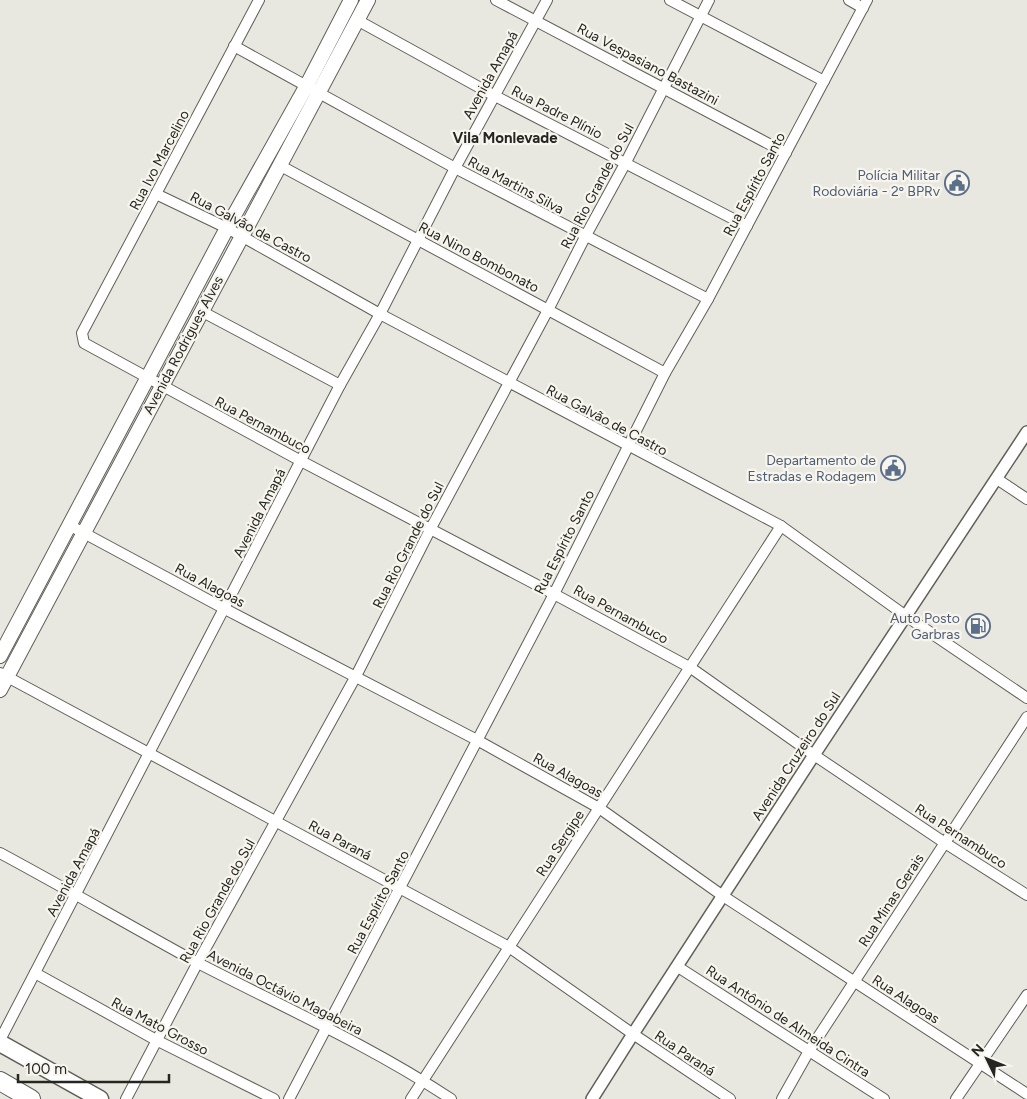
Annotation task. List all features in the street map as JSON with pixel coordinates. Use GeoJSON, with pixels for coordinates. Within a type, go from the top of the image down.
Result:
{"type":"FeatureCollection","features":[{"type":"Feature","properties":{"kind":"highway"},"geometry":{"type":"LineString","coordinates":[[0,1041],[100,1099]]}},
{"type":"Feature","properties":{"kind":"highway"},"geometry":{"type":"LineString","coordinates":[[0,1081],[31,1099]]}},
{"type":"Feature","properties":{"kind":"main road","name":"Avenida Rodrigues Alves"},"geometry":{"type":"LineString","coordinates":[[0,690],[4,675],[84,532],[279,165],[351,0]]}},
{"type":"Feature","properties":{"kind":"main road","name":"Avenida Rodrigues Alves"},"geometry":{"type":"LineString","coordinates":[[0,656],[226,228],[368,0]]}},
{"type":"Feature","properties":{"kind":"street","name":"Rua Ivo Marcelino"},"geometry":{"type":"LineString","coordinates":[[82,332],[259,0]]}},
{"type":"Feature","properties":{"kind":"street","name":"Rua Vespasiano Bastazini"},"geometry":{"type":"LineString","coordinates":[[496,0],[786,153]]}},
{"type":"Feature","properties":{"kind":"street","name":"Avenida Amapá"},"geometry":{"type":"LineString","coordinates":[[0,1041],[340,385],[380,314],[455,168],[547,0]]}},
{"type":"Feature","properties":{"kind":"street"},"geometry":{"type":"LineString","coordinates":[[670,0],[824,80]]}},
{"type":"Feature","properties":{"kind":"street","name":"Rua Rio Grande do Sul"},"geometry":{"type":"LineString","coordinates":[[126,1099],[158,1042],[198,962],[356,676],[431,528],[548,310],[584,237],[626,162],[709,0]]}},
{"type":"Feature","properties":{"kind":"street"},"geometry":{"type":"LineString","coordinates":[[849,0],[865,4]]}},
{"type":"Feature","properties":{"kind":"street","name":"Rua Espírito Santo"},"geometry":{"type":"LineString","coordinates":[[289,1099],[554,594],[665,373],[708,300],[865,4]]}},
{"type":"Feature","properties":{"kind":"street","name":"Rua Padre Plínio"},"geometry":{"type":"LineString","coordinates":[[357,20],[495,96],[747,226]]}},
{"type":"Feature","properties":{"kind":"street","name":"Rua Martins Silva"},"geometry":{"type":"LineString","coordinates":[[234,46],[455,168],[584,237],[708,300]]}},
{"type":"Feature","properties":{"kind":"street","name":"Rua Nino Bombonato"},"geometry":{"type":"LineString","coordinates":[[279,165],[665,373]]}},
{"type":"Feature","properties":{"kind":"street","name":"Rua Galvão de Castro"},"geometry":{"type":"LineString","coordinates":[[156,194],[226,228],[508,383],[781,526],[906,616],[1027,698]]}},
{"type":"Feature","properties":{"kind":"street"},"geometry":{"type":"LineString","coordinates":[[202,311],[340,385]]}},
{"type":"Feature","properties":{"kind":"street","name":"Rua Pernambuco"},"geometry":{"type":"LineString","coordinates":[[82,332],[84,342],[87,345],[691,668],[814,755],[945,843],[1027,895]]}},
{"type":"Feature","properties":{"kind":"street","name":"Avenida Cruzeiro do Sul"},"geometry":{"type":"LineString","coordinates":[[592,1099],[814,755],[1027,432]]}},
{"type":"Feature","properties":{"kind":"street"},"geometry":{"type":"LineString","coordinates":[[997,479],[1027,499]]}},
{"type":"Feature","properties":{"kind":"street","name":"Rua Alagoas"},"geometry":{"type":"LineString","coordinates":[[69,525],[225,609],[477,740],[599,808],[723,896],[1027,1094]]}},
{"type":"Feature","properties":{"kind":"street","name":"Rua Sergipe"},"geometry":{"type":"LineString","coordinates":[[411,1099],[781,526]]}},
{"type":"Feature","properties":{"kind":"street","name":"Rua Paraná"},"geometry":{"type":"LineString","coordinates":[[4,675],[509,947],[730,1099]]}},
{"type":"Feature","properties":{"kind":"street","name":"Rua Minas Gerais"},"geometry":{"type":"LineString","coordinates":[[782,1099],[809,1051],[1027,717]]}},
{"type":"Feature","properties":{"kind":"street","name":"Avenida Octávio Magabeira"},"geometry":{"type":"LineString","coordinates":[[0,853],[198,962],[423,1080],[451,1099]]}},
{"type":"Feature","properties":{"kind":"street","name":"Rua Antônio de Almeida Cintra"},"geometry":{"type":"LineString","coordinates":[[678,967],[884,1099]]}},
{"type":"Feature","properties":{"kind":"street","name":"Rua Mato Grosso"},"geometry":{"type":"LineString","coordinates":[[35,973],[158,1042],[274,1099]]}},
{"type":"Feature","properties":{"kind":"street"},"geometry":{"type":"LineString","coordinates":[[956,1099],[1027,995]]}},
{"type":"Feature","properties":{"kind":"place","name":"Polícia Militar Rodoviária - 2º BPRv"},"geometry":{"type":"Point","coordinates":[957,183]}},
{"type":"Feature","properties":{"kind":"place","name":"Departamento de Estradas e Rodagem"},"geometry":{"type":"Point","coordinates":[893,468]}},
{"type":"Feature","properties":{"kind":"place","name":"Auto Posto Garbras"},"geometry":{"type":"Point","coordinates":[978,626]}},
{"type":"Feature","properties":{"kind":"district","name":"Vila Monlevade"},"geometry":{"type":"Point","coordinates":[505,138]}}]}
